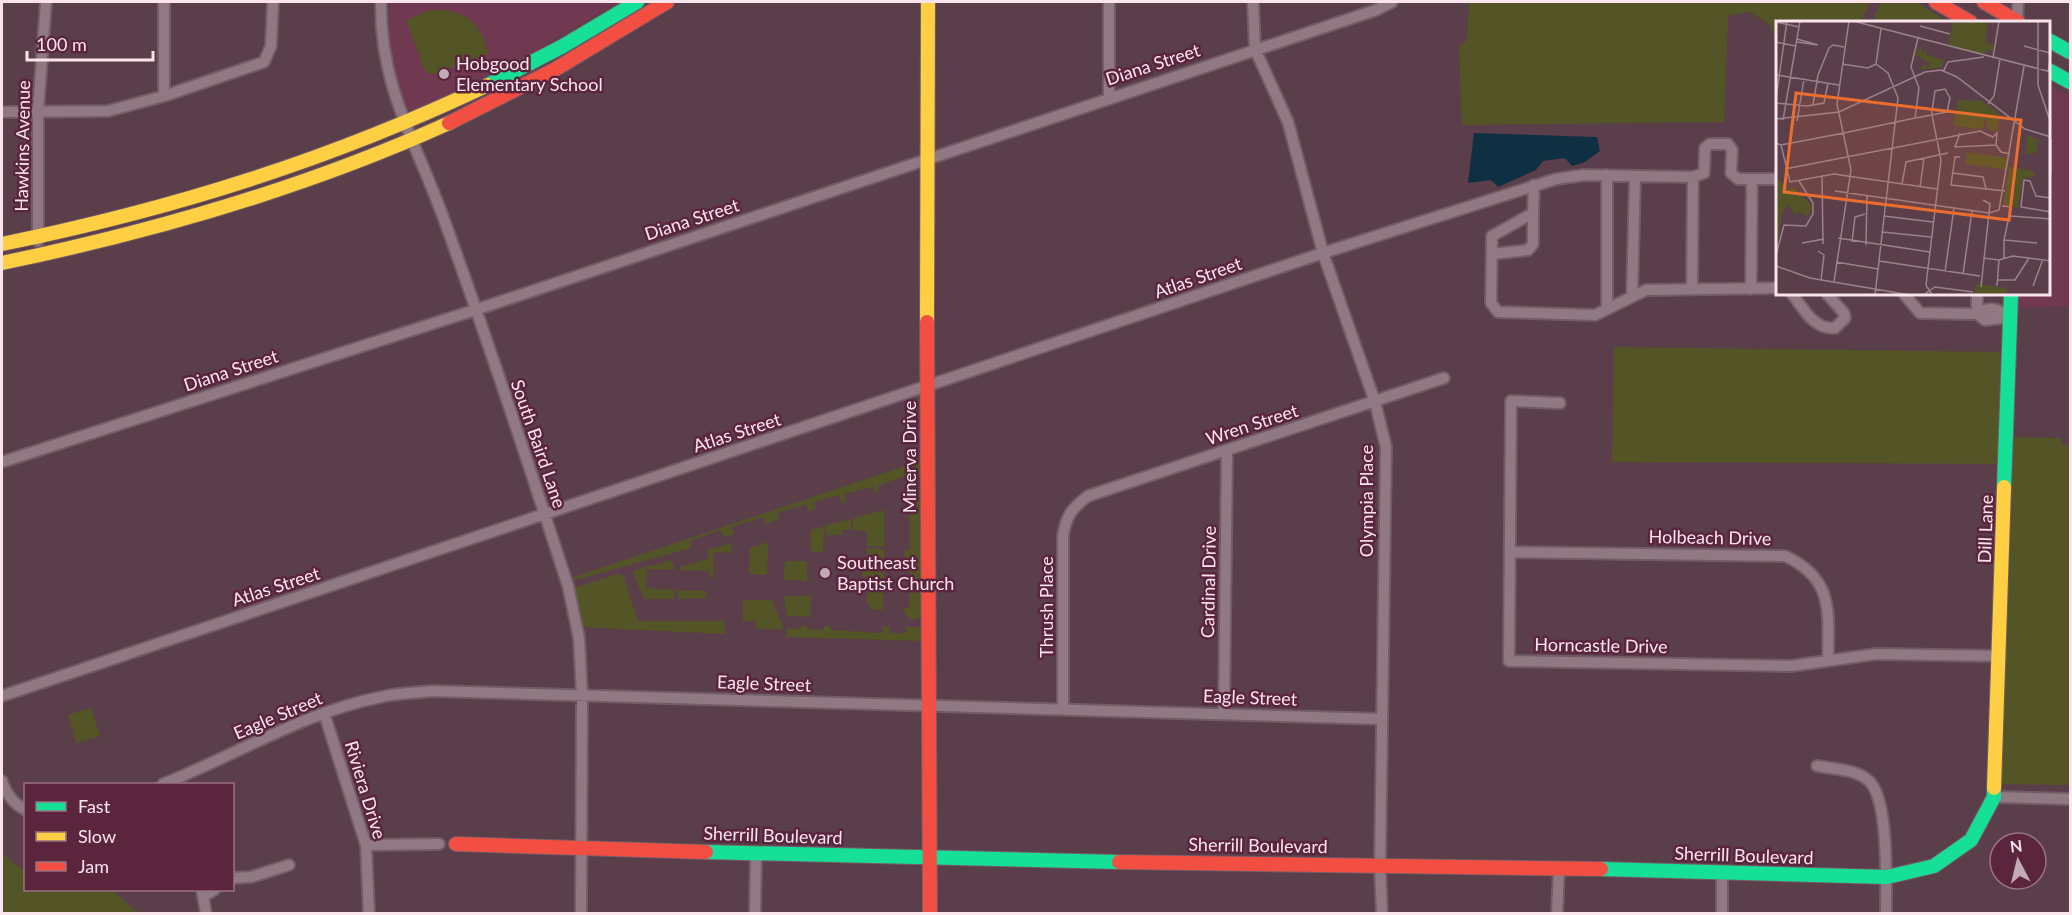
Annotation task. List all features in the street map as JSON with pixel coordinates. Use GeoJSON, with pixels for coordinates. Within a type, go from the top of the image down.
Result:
{"type":"FeatureCollection","features":[{"type":"Feature","properties":{"kind":"street","name":"Hawkins Avenue"},"geometry":{"type":"LineString","coordinates":[[37,256],[38,111],[46,2]]}},
{"type":"Feature","properties":{"kind":"street"},"geometry":{"type":"LineString","coordinates":[[164,2],[164,96]]}},
{"type":"Feature","properties":{"kind":"street"},"geometry":{"type":"LineString","coordinates":[[2,112],[108,111],[164,96],[264,62],[271,46],[273,2]]}},
{"type":"Feature","properties":{"kind":"street","name":"South Baird Lane"},"geometry":{"type":"LineString","coordinates":[[381,2],[383,55],[394,98],[441,213],[568,586],[577,628],[582,695],[581,914]]}},
{"type":"Feature","properties":{"kind":"street"},"geometry":{"type":"LineString","coordinates":[[2,244],[106,224],[252,183],[331,155],[477,91],[637,2]]}},
{"type":"Feature","properties":{"kind":"street"},"geometry":{"type":"LineString","coordinates":[[2,263],[138,234],[253,200],[411,140],[537,80],[667,2]]}},
{"type":"Feature","properties":{"kind":"street","name":"Minerva Drive"},"geometry":{"type":"LineString","coordinates":[[928,2],[927,706],[930,914]]}},
{"type":"Feature","properties":{"kind":"street"},"geometry":{"type":"LineString","coordinates":[[1108,2],[1109,98]]}},
{"type":"Feature","properties":{"kind":"street","name":"Olympia Place"},"geometry":{"type":"LineString","coordinates":[[1253,2],[1256,49],[1288,122],[1323,253],[1375,402],[1386,447],[1380,866],[1382,914]]}},
{"type":"Feature","properties":{"kind":"street","name":"Diana Street"},"geometry":{"type":"LineString","coordinates":[[2,462],[475,310],[1392,2]]}},
{"type":"Feature","properties":{"kind":"street"},"geometry":{"type":"LineString","coordinates":[[1936,2],[1968,21]]}},
{"type":"Feature","properties":{"kind":"street"},"geometry":{"type":"LineString","coordinates":[[1984,2],[2015,21]]}},
{"type":"Feature","properties":{"kind":"street"},"geometry":{"type":"LineString","coordinates":[[2017,21],[2018,2]]}},
{"type":"Feature","properties":{"kind":"street"},"geometry":{"type":"LineString","coordinates":[[2051,42],[2070,52]]}},
{"type":"Feature","properties":{"kind":"street"},"geometry":{"type":"LineString","coordinates":[[2051,72],[2070,82]]}},
{"type":"Feature","properties":{"kind":"street"},"geometry":{"type":"LineString","coordinates":[[1692,289],[1693,177],[1704,173],[1705,148],[1710,144],[1728,144],[1732,150],[1731,173],[1738,179],[1776,179]]}},
{"type":"Feature","properties":{"kind":"street"},"geometry":{"type":"LineString","coordinates":[[1607,175],[1607,309]]}},
{"type":"Feature","properties":{"kind":"street","name":"Atlas Street"},"geometry":{"type":"LineString","coordinates":[[2,696],[1323,253],[1534,185],[1556,179],[1607,175],[1693,177]]}},
{"type":"Feature","properties":{"kind":"street"},"geometry":{"type":"LineString","coordinates":[[1632,297],[1635,176]]}},
{"type":"Feature","properties":{"kind":"street"},"geometry":{"type":"LineString","coordinates":[[1751,289],[1752,179]]}},
{"type":"Feature","properties":{"kind":"street"},"geometry":{"type":"LineString","coordinates":[[1492,254],[1528,250],[1533,244],[1534,185]]}},
{"type":"Feature","properties":{"kind":"street"},"geometry":{"type":"LineString","coordinates":[[1533,213],[1492,236],[1491,303],[1498,312],[1595,315],[1646,290],[1776,288]]}},
{"type":"Feature","properties":{"kind":"street"},"geometry":{"type":"LineString","coordinates":[[1794,296],[1816,325],[1826,329],[1835,328],[1845,318],[1844,313],[1829,296]]}},
{"type":"Feature","properties":{"kind":"street"},"geometry":{"type":"LineString","coordinates":[[1906,296],[1920,313],[1977,314],[1984,308],[1996,308],[2010,316]]}},
{"type":"Feature","properties":{"kind":"street"},"geometry":{"type":"LineString","coordinates":[[1977,296],[1977,314]]}},
{"type":"Feature","properties":{"kind":"street","name":"Dill Lane"},"geometry":{"type":"LineString","coordinates":[[1996,766],[2011,296]]}},
{"type":"Feature","properties":{"kind":"street","name":"Wren Street"},"geometry":{"type":"LineString","coordinates":[[1072,507],[1088,496],[1444,378]]}},
{"type":"Feature","properties":{"kind":"street","name":"Horncastle Drive"},"geometry":{"type":"LineString","coordinates":[[1560,403],[1510,401],[1509,661],[1791,666],[1876,654],[2000,656]]}},
{"type":"Feature","properties":{"kind":"street","name":"Cardinal Drive"},"geometry":{"type":"LineString","coordinates":[[1224,713],[1227,451]]}},
{"type":"Feature","properties":{"kind":"street","name":"Thrush Place"},"geometry":{"type":"LineString","coordinates":[[1063,709],[1064,536],[1066,520],[1072,507]]}},
{"type":"Feature","properties":{"kind":"street","name":"Holbeach Drive"},"geometry":{"type":"LineString","coordinates":[[1510,552],[1785,556],[1811,571],[1820,582],[1826,598],[1828,614],[1828,661]]}},
{"type":"Feature","properties":{"kind":"street","name":"Eagle Street"},"geometry":{"type":"LineString","coordinates":[[166,783],[207,767],[270,735],[324,713],[381,697],[432,691],[1382,719]]}},
{"type":"Feature","properties":{"kind":"street","name":"Riviera Drive"},"geometry":{"type":"LineString","coordinates":[[324,713],[366,845],[369,914]]}},
{"type":"Feature","properties":{"kind":"street"},"geometry":{"type":"LineString","coordinates":[[1817,766],[1849,771],[1869,780],[1880,797],[1887,877],[1886,914]]}},
{"type":"Feature","properties":{"kind":"street","name":"Sherrill Boulevard"},"geometry":{"type":"LineString","coordinates":[[456,844],[929,859],[1559,868],[1887,877],[1934,866],[1971,840],[1994,797],[1996,766]]}},
{"type":"Feature","properties":{"kind":"street"},"geometry":{"type":"LineString","coordinates":[[2,781],[4,788],[19,807],[24,809]]}},
{"type":"Feature","properties":{"kind":"street"},"geometry":{"type":"LineString","coordinates":[[1994,797],[2070,799]]}},
{"type":"Feature","properties":{"kind":"street"},"geometry":{"type":"LineString","coordinates":[[366,845],[439,844]]}},
{"type":"Feature","properties":{"kind":"street"},"geometry":{"type":"LineString","coordinates":[[755,914],[756,853]]}},
{"type":"Feature","properties":{"kind":"street"},"geometry":{"type":"LineString","coordinates":[[234,878],[252,877],[289,865]]}},
{"type":"Feature","properties":{"kind":"street"},"geometry":{"type":"LineString","coordinates":[[1557,914],[1559,868]]}},
{"type":"Feature","properties":{"kind":"street"},"geometry":{"type":"LineString","coordinates":[[1722,873],[1722,914]]}},
{"type":"Feature","properties":{"kind":"street"},"geometry":{"type":"LineString","coordinates":[[202,893],[206,914]]}},
{"type":"Feature","properties":{"kind":"shaded area","name":"Hobgood Elementary School"},"geometry":{"type":"Polygon","coordinates":[[[390,2],[618,2],[530,54],[421,111],[409,111],[400,94],[390,53],[390,2]]]}},
{"type":"Feature","properties":{"kind":"shaded area"},"geometry":{"type":"Polygon","coordinates":[[[1469,2],[1870,2],[1861,21],[1776,21],[1776,40],[1770,25],[1750,12],[1728,16],[1724,122],[1462,125],[1459,47],[1467,40],[1469,2]]]}},
{"type":"Feature","properties":{"kind":"shaded area"},"geometry":{"type":"Polygon","coordinates":[[[1881,2],[1916,2],[1946,21],[1872,21],[1881,2]]]}},
{"type":"Feature","properties":{"kind":"shaded area"},"geometry":{"type":"Polygon","coordinates":[[[442,10],[460,14],[473,23],[483,36],[488,54],[431,75],[425,72],[406,20],[428,11],[442,10]]]}},
{"type":"Feature","properties":{"kind":"shaded area"},"geometry":{"type":"Polygon","coordinates":[[[2051,86],[2070,96],[2070,306],[2018,308],[2018,296],[2051,296],[2051,86]]]}},
{"type":"Feature","properties":{"kind":"shaded area"},"geometry":{"type":"Polygon","coordinates":[[[1614,347],[2000,352],[1998,464],[1612,462],[1614,347]]]}},
{"type":"Feature","properties":{"kind":"shaded area"},"geometry":{"type":"Polygon","coordinates":[[[2014,437],[2061,438],[2062,445],[2070,445],[2070,785],[2000,784],[2014,437]]]}},
{"type":"Feature","properties":{"kind":"shaded area"},"geometry":{"type":"Polygon","coordinates":[[[923,460],[921,475],[908,484],[905,476],[878,486],[879,492],[875,493],[873,487],[844,494],[846,502],[842,503],[839,495],[814,502],[816,509],[808,511],[806,505],[778,512],[779,519],[766,524],[763,517],[732,527],[734,534],[723,537],[721,530],[690,541],[691,548],[575,580],[571,578],[923,460]]]}},
{"type":"Feature","properties":{"kind":"shaded area"},"geometry":{"type":"Polygon","coordinates":[[[921,490],[923,615],[914,620],[906,616],[903,608],[909,608],[910,565],[905,565],[904,551],[910,550],[909,492],[921,490]]]}},
{"type":"Feature","properties":{"kind":"shaded area"},"geometry":{"type":"Polygon","coordinates":[[[884,510],[884,547],[867,546],[867,531],[853,530],[853,518],[884,510]]]}},
{"type":"Feature","properties":{"kind":"shaded area"},"geometry":{"type":"Polygon","coordinates":[[[851,519],[851,530],[842,530],[842,535],[827,535],[826,552],[826,525],[851,519]]]}},
{"type":"Feature","properties":{"kind":"shaded area"},"geometry":{"type":"Polygon","coordinates":[[[824,526],[823,552],[810,551],[811,530],[824,526]]]}},
{"type":"Feature","properties":{"kind":"shaded area"},"geometry":{"type":"Polygon","coordinates":[[[768,542],[767,575],[749,574],[750,548],[768,542]]]}},
{"type":"Feature","properties":{"kind":"shaded area"},"geometry":{"type":"Polygon","coordinates":[[[731,543],[731,553],[714,552],[713,578],[709,577],[709,571],[680,570],[680,567],[709,558],[707,550],[731,543]]]}},
{"type":"Feature","properties":{"kind":"shaded area"},"geometry":{"type":"Polygon","coordinates":[[[867,548],[884,549],[884,578],[862,577],[863,560],[867,559],[867,548]]]}},
{"type":"Feature","properties":{"kind":"shaded area"},"geometry":{"type":"Polygon","coordinates":[[[671,560],[675,570],[647,569],[646,588],[675,590],[674,599],[644,599],[633,573],[636,570],[671,560]]]}},
{"type":"Feature","properties":{"kind":"shaded area"},"geometry":{"type":"Polygon","coordinates":[[[785,561],[807,561],[807,581],[784,580],[785,561]]]}},
{"type":"Feature","properties":{"kind":"shaded area"},"geometry":{"type":"Polygon","coordinates":[[[618,574],[624,577],[638,621],[725,621],[725,634],[581,627],[573,588],[618,574]]]}},
{"type":"Feature","properties":{"kind":"shaded area"},"geometry":{"type":"Polygon","coordinates":[[[864,580],[884,581],[883,610],[870,609],[870,605],[867,605],[868,583],[864,583],[864,580]]]}},
{"type":"Feature","properties":{"kind":"shaded area"},"geometry":{"type":"Polygon","coordinates":[[[679,590],[706,591],[707,598],[678,599],[679,590]]]}},
{"type":"Feature","properties":{"kind":"shaded area"},"geometry":{"type":"Polygon","coordinates":[[[784,596],[811,596],[810,617],[787,616],[784,596]]]}},
{"type":"Feature","properties":{"kind":"shaded area"},"geometry":{"type":"Polygon","coordinates":[[[743,600],[772,600],[784,629],[756,629],[756,621],[743,621],[743,600]]]}},
{"type":"Feature","properties":{"kind":"shaded area"},"geometry":{"type":"Polygon","coordinates":[[[802,626],[807,626],[808,629],[824,630],[824,626],[830,626],[831,630],[882,633],[883,626],[889,626],[890,633],[906,633],[906,627],[919,627],[922,630],[923,641],[786,637],[786,628],[801,629],[802,626]]]}},
{"type":"Feature","properties":{"kind":"shaded area"},"geometry":{"type":"Polygon","coordinates":[[[91,708],[100,736],[76,743],[68,715],[91,708]]]}},
{"type":"Feature","properties":{"kind":"shaded area"},"geometry":{"type":"Polygon","coordinates":[[[2,854],[24,870],[24,891],[113,891],[138,913],[2,913],[2,854]]]}},
{"type":"Feature","properties":{"kind":"water"},"geometry":{"type":"Polygon","coordinates":[[[1474,133],[1597,137],[1600,151],[1585,162],[1572,166],[1565,158],[1543,161],[1536,170],[1498,187],[1491,180],[1468,183],[1474,133]]]}},
{"type":"Feature","properties":{"kind":"traffic: fast"},"geometry":{"type":"LineString","coordinates":[[488,85],[563,46],[637,2]]}},
{"type":"Feature","properties":{"kind":"traffic: fast"},"geometry":{"type":"LineString","coordinates":[[2051,42],[2070,52]]}},
{"type":"Feature","properties":{"kind":"traffic: fast"},"geometry":{"type":"LineString","coordinates":[[2051,72],[2070,82]]}},
{"type":"Feature","properties":{"kind":"traffic: fast"},"geometry":{"type":"LineString","coordinates":[[2004,487],[2011,296]]}},
{"type":"Feature","properties":{"kind":"traffic: fast"},"geometry":{"type":"LineString","coordinates":[[1601,869],[1887,877],[1934,866],[1971,840],[1994,797],[1994,788]]}},
{"type":"Feature","properties":{"kind":"traffic: fast"},"geometry":{"type":"LineString","coordinates":[[706,852],[1119,862]]}},
{"type":"Feature","properties":{"kind":"traffic: slow"},"geometry":{"type":"LineString","coordinates":[[927,322],[928,2]]}},
{"type":"Feature","properties":{"kind":"traffic: slow"},"geometry":{"type":"LineString","coordinates":[[2,244],[128,215],[250,180],[369,137],[488,85]]}},
{"type":"Feature","properties":{"kind":"traffic: slow"},"geometry":{"type":"LineString","coordinates":[[2,263],[117,237],[230,205],[340,168],[449,123]]}},
{"type":"Feature","properties":{"kind":"traffic: slow"},"geometry":{"type":"LineString","coordinates":[[1994,788],[2004,487]]}},
{"type":"Feature","properties":{"kind":"traffic: jam"},"geometry":{"type":"LineString","coordinates":[[449,123],[554,70],[667,2]]}},
{"type":"Feature","properties":{"kind":"traffic: jam"},"geometry":{"type":"LineString","coordinates":[[1936,2],[1968,21]]}},
{"type":"Feature","properties":{"kind":"traffic: jam"},"geometry":{"type":"LineString","coordinates":[[1984,2],[2016,21]]}},
{"type":"Feature","properties":{"kind":"traffic: jam"},"geometry":{"type":"LineString","coordinates":[[927,322],[930,914]]}},
{"type":"Feature","properties":{"kind":"traffic: jam"},"geometry":{"type":"LineString","coordinates":[[456,844],[706,852]]}},
{"type":"Feature","properties":{"kind":"traffic: jam"},"geometry":{"type":"LineString","coordinates":[[1119,862],[1601,869]]}},
{"type":"Feature","properties":{"kind":"place","name":"Hobgood Elementary School"},"geometry":{"type":"Point","coordinates":[444,74]}},
{"type":"Feature","properties":{"kind":"place","name":"Southeast Baptist Church"},"geometry":{"type":"Point","coordinates":[825,573]}}]}
